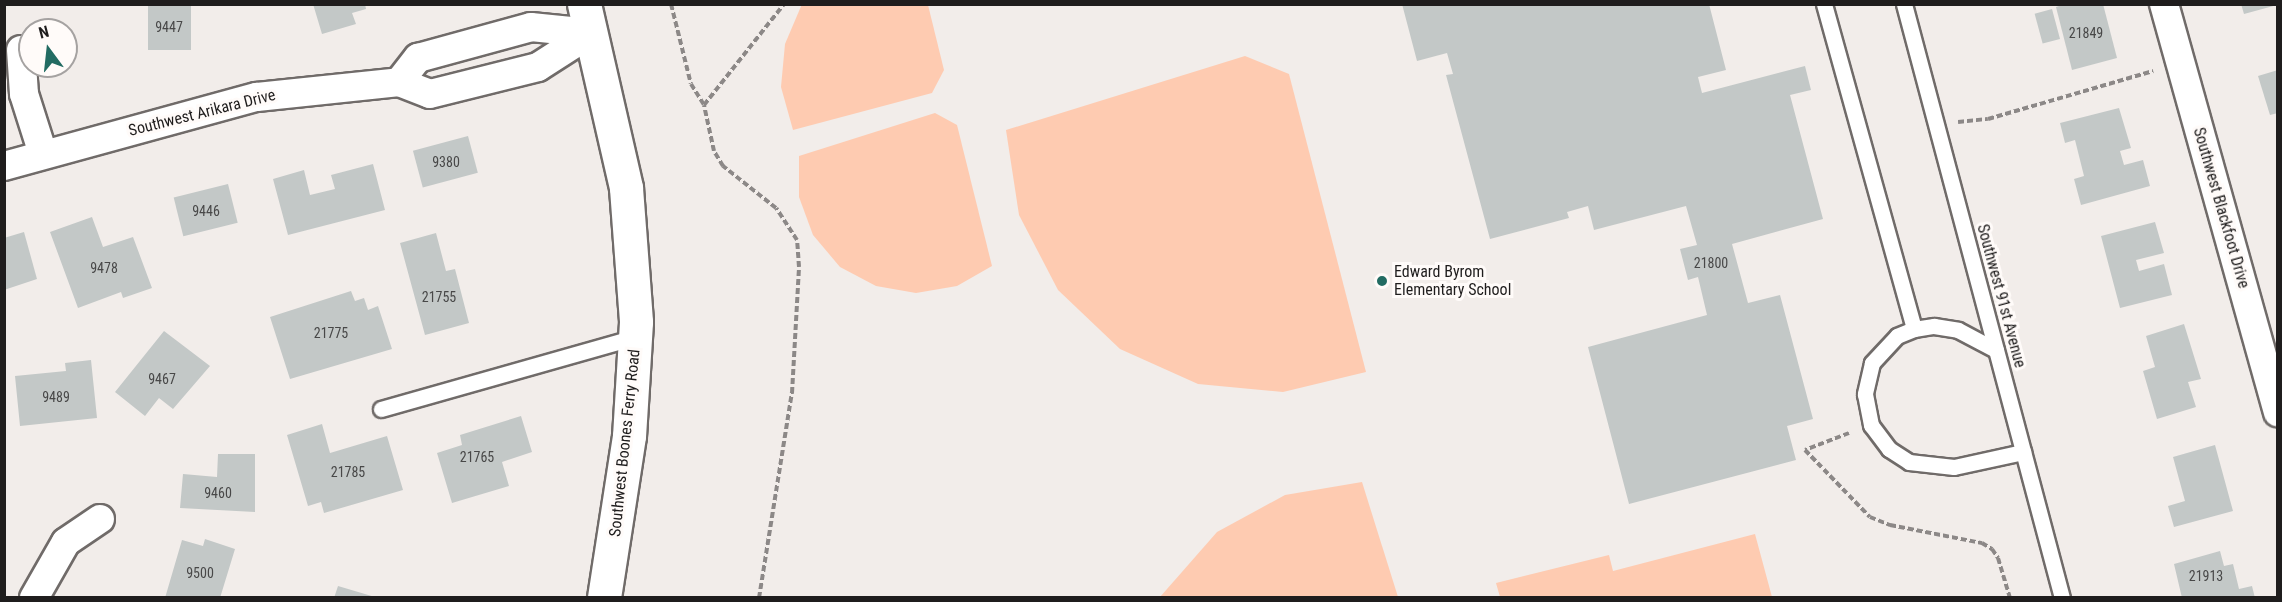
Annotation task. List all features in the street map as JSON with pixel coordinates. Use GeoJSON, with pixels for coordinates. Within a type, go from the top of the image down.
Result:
{"type":"FeatureCollection","features":[{"type":"Feature","properties":{"kind":"main road","name":"Southwest Boones Ferry Road"},"geometry":{"type":"LineString","coordinates":[[588,19],[630,221],[636,337],[629,436],[604,597]]}},
{"type":"Feature","properties":{"kind":"street","name":"Southwest Blackfoot Drive"},"geometry":{"type":"LineString","coordinates":[[2164,4],[2277,412]]}},
{"type":"Feature","properties":{"kind":"street"},"geometry":{"type":"LineString","coordinates":[[399,82],[418,58],[531,27],[588,19]]}},
{"type":"Feature","properties":{"kind":"street","name":"Southwest Arikara Drive"},"geometry":{"type":"LineString","coordinates":[[4,166],[257,97],[399,82],[430,94],[538,67],[588,19]]}},
{"type":"Feature","properties":{"kind":"street"},"geometry":{"type":"LineString","coordinates":[[23,78],[24,94],[43,154]]}},
{"type":"Feature","properties":{"kind":"street"},"geometry":{"type":"LineString","coordinates":[[34,597],[66,542],[100,519]]}},
{"type":"Feature","properties":{"kind":"lane"},"geometry":{"type":"LineString","coordinates":[[1824,4],[1914,329]]}},
{"type":"Feature","properties":{"kind":"lane","name":"Southwest 91st Avenue"},"geometry":{"type":"LineString","coordinates":[[1904,4],[2062,597]]}},
{"type":"Feature","properties":{"kind":"lane"},"geometry":{"type":"LineString","coordinates":[[1996,350],[1958,330],[1934,326],[1914,329],[1897,336],[1872,363],[1865,394],[1871,425],[1889,449],[1909,462],[1954,467],[2023,452]]}},
{"type":"Feature","properties":{"kind":"lane"},"geometry":{"type":"LineString","coordinates":[[381,408],[636,337]]}},
{"type":"Feature","properties":{"kind":"path"},"geometry":{"type":"LineString","coordinates":[[671,4],[691,84],[704,105],[714,152],[723,166],[776,208],[797,240],[799,267],[792,393],[759,597]]}},
{"type":"Feature","properties":{"kind":"path"},"geometry":{"type":"LineString","coordinates":[[704,105],[784,4]]}},
{"type":"Feature","properties":{"kind":"path"},"geometry":{"type":"LineString","coordinates":[[1936,123],[1988,119],[2180,63]]}},
{"type":"Feature","properties":{"kind":"path"},"geometry":{"type":"LineString","coordinates":[[1871,425],[1804,450],[1870,517],[1890,525],[1982,543],[1992,549],[1998,558],[2010,597]]}},
{"type":"Feature","properties":{"kind":"shaded area"},"geometry":{"type":"Polygon","coordinates":[[[802,4],[928,5],[944,70],[932,93],[793,130],[781,87],[785,44],[802,4]]]}},
{"type":"Feature","properties":{"kind":"shaded area"},"geometry":{"type":"Polygon","coordinates":[[[1245,56],[1289,74],[1366,372],[1283,392],[1198,384],[1120,349],[1058,290],[1019,215],[1006,130],[1245,56]]]}},
{"type":"Feature","properties":{"kind":"shaded area"},"geometry":{"type":"Polygon","coordinates":[[[935,113],[957,125],[992,266],[957,286],[916,293],[876,286],[840,267],[813,235],[799,197],[799,156],[935,113]]]}},
{"type":"Feature","properties":{"kind":"shaded area"},"geometry":{"type":"Polygon","coordinates":[[[1362,482],[1398,597],[1160,597],[1217,532],[1285,495],[1362,482]]]}},
{"type":"Feature","properties":{"kind":"shaded area"},"geometry":{"type":"Polygon","coordinates":[[[1755,534],[1772,597],[1500,597],[1496,583],[1609,555],[1613,571],[1755,534]]]}},
{"type":"Feature","properties":{"kind":"building"},"geometry":{"type":"Polygon","coordinates":[[[148,4],[191,4],[191,50],[148,50],[148,4]]]}},
{"type":"Feature","properties":{"kind":"building"},"geometry":{"type":"Polygon","coordinates":[[[313,4],[365,4],[366,9],[352,13],[356,24],[322,34],[313,4]]]}},
{"type":"Feature","properties":{"kind":"building"},"geometry":{"type":"Polygon","coordinates":[[[1402,4],[1709,4],[1726,70],[1698,77],[1702,93],[1805,66],[1811,90],[1790,95],[1823,219],[1732,244],[1748,303],[1780,295],[1813,419],[1787,426],[1796,460],[1629,504],[1588,347],[1707,315],[1698,277],[1688,280],[1680,249],[1697,245],[1686,206],[1594,230],[1588,206],[1567,212],[1569,218],[1490,239],[1446,75],[1453,74],[1447,53],[1417,61],[1402,4]]]}},
{"type":"Feature","properties":{"kind":"building"},"geometry":{"type":"Polygon","coordinates":[[[2065,4],[2103,4],[2117,58],[2072,70],[2056,7],[2065,4]]]}},
{"type":"Feature","properties":{"kind":"building"},"geometry":{"type":"Polygon","coordinates":[[[2241,4],[2277,4],[2277,5],[2244,14],[2241,4]]]}},
{"type":"Feature","properties":{"kind":"building"},"geometry":{"type":"Polygon","coordinates":[[[2052,9],[2060,39],[2043,44],[2035,14],[2052,9]]]}},
{"type":"Feature","properties":{"kind":"building"},"geometry":{"type":"Polygon","coordinates":[[[2278,70],[2278,113],[2270,115],[2258,76],[2278,70]]]}},
{"type":"Feature","properties":{"kind":"building"},"geometry":{"type":"Polygon","coordinates":[[[2119,108],[2131,148],[2120,151],[2124,165],[2143,160],[2150,186],[2081,205],[2074,179],[2084,176],[2075,140],[2065,143],[2060,123],[2119,108]]]}},
{"type":"Feature","properties":{"kind":"building"},"geometry":{"type":"Polygon","coordinates":[[[468,136],[478,173],[423,187],[413,151],[468,136]]]}},
{"type":"Feature","properties":{"kind":"building"},"geometry":{"type":"Polygon","coordinates":[[[373,164],[385,210],[288,235],[273,179],[304,170],[310,195],[335,189],[331,175],[373,164]]]}},
{"type":"Feature","properties":{"kind":"building"},"geometry":{"type":"Polygon","coordinates":[[[228,184],[238,223],[183,236],[174,198],[228,184]]]}},
{"type":"Feature","properties":{"kind":"building"},"geometry":{"type":"Polygon","coordinates":[[[92,217],[103,247],[133,237],[152,288],[123,298],[121,292],[78,308],[50,232],[92,217]]]}},
{"type":"Feature","properties":{"kind":"building"},"geometry":{"type":"Polygon","coordinates":[[[2155,222],[2164,253],[2136,260],[2139,271],[2164,264],[2172,295],[2120,308],[2101,236],[2155,222]]]}},
{"type":"Feature","properties":{"kind":"building"},"geometry":{"type":"Polygon","coordinates":[[[24,232],[37,279],[4,290],[4,238],[24,232]]]}},
{"type":"Feature","properties":{"kind":"building"},"geometry":{"type":"Polygon","coordinates":[[[436,233],[446,271],[455,269],[469,323],[425,335],[400,243],[436,233]]]}},
{"type":"Feature","properties":{"kind":"building"},"geometry":{"type":"Polygon","coordinates":[[[351,291],[355,301],[364,298],[368,310],[378,306],[392,349],[290,379],[270,317],[351,291]]]}},
{"type":"Feature","properties":{"kind":"building"},"geometry":{"type":"Polygon","coordinates":[[[2184,324],[2201,379],[2188,382],[2196,407],[2157,419],[2143,371],[2155,367],[2146,336],[2184,324]]]}},
{"type":"Feature","properties":{"kind":"building"},"geometry":{"type":"Polygon","coordinates":[[[164,331],[210,366],[173,409],[159,398],[145,416],[115,392],[164,331]]]}},
{"type":"Feature","properties":{"kind":"building"},"geometry":{"type":"Polygon","coordinates":[[[91,360],[97,418],[20,426],[15,376],[66,371],[65,363],[91,360]]]}},
{"type":"Feature","properties":{"kind":"building"},"geometry":{"type":"Polygon","coordinates":[[[521,416],[532,452],[502,462],[509,486],[452,503],[437,453],[462,445],[460,435],[521,416]]]}},
{"type":"Feature","properties":{"kind":"building"},"geometry":{"type":"Polygon","coordinates":[[[322,424],[330,453],[387,436],[403,490],[324,513],[321,502],[308,506],[287,435],[322,424]]]}},
{"type":"Feature","properties":{"kind":"building"},"geometry":{"type":"Polygon","coordinates":[[[2215,445],[2233,511],[2174,527],[2168,506],[2185,501],[2173,457],[2215,445]]]}},
{"type":"Feature","properties":{"kind":"building"},"geometry":{"type":"Polygon","coordinates":[[[218,454],[255,454],[255,512],[180,508],[183,474],[217,477],[218,454]]]}},
{"type":"Feature","properties":{"kind":"building"},"geometry":{"type":"Polygon","coordinates":[[[205,539],[235,549],[220,598],[165,598],[182,540],[203,546],[205,539]]]}},
{"type":"Feature","properties":{"kind":"building"},"geometry":{"type":"Polygon","coordinates":[[[2220,551],[2224,566],[2233,564],[2239,589],[2252,586],[2255,598],[2182,598],[2174,564],[2220,551]]]}},
{"type":"Feature","properties":{"kind":"building"},"geometry":{"type":"Polygon","coordinates":[[[338,586],[375,597],[375,598],[334,598],[338,586]]]}},
{"type":"Feature","properties":{"kind":"place","name":"Edward Byrom Elementary School"},"geometry":{"type":"Point","coordinates":[1382,281]}}]}
